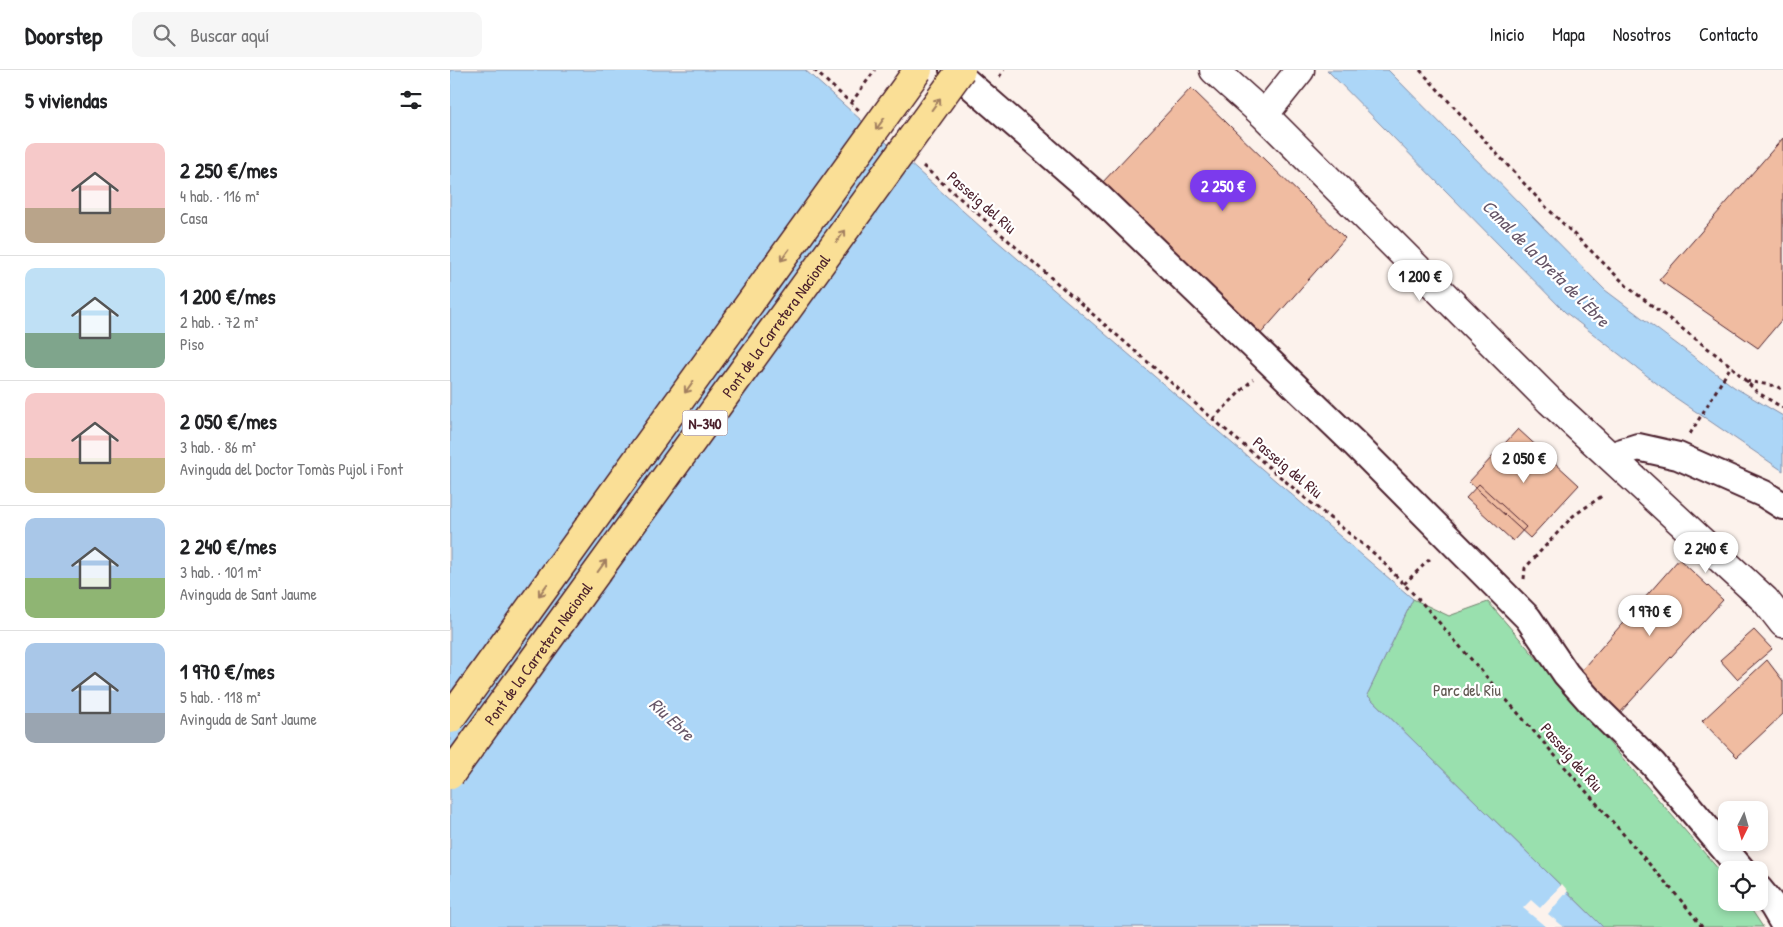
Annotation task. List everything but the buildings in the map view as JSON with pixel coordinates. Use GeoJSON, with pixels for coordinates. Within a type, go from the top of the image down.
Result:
{"type":"FeatureCollection","features":[{"type":"Feature","properties":{"kind":"highway","name":"Pont de la Carretera Nacional"},"geometry":{"type":"LineString","coordinates":[[450,719],[918,70]]}},
{"type":"Feature","properties":{"kind":"highway","name":"Pont de la Carretera Nacional"},"geometry":{"type":"LineString","coordinates":[[450,775],[961,70]]}},
{"type":"Feature","properties":{"kind":"street"},"geometry":{"type":"LineString","coordinates":[[953,70],[1099,197],[1270,361],[1528,618],[1566,674],[1597,709],[1653,764],[1734,861]]}},
{"type":"Feature","properties":{"kind":"street"},"geometry":{"type":"LineString","coordinates":[[1214,70],[1264,115],[1488,340],[1765,600],[1783,622]]}},
{"type":"Feature","properties":{"kind":"street"},"geometry":{"type":"LineString","coordinates":[[1264,115],[1300,70]]}},
{"type":"Feature","properties":{"kind":"street"},"geometry":{"type":"LineString","coordinates":[[1610,456],[1638,447],[1678,456],[1764,494],[1783,506]]}},
{"type":"Feature","properties":{"kind":"street"},"geometry":{"type":"LineString","coordinates":[[1768,900],[1783,923]]}},
{"type":"Feature","properties":{"kind":"path"},"geometry":{"type":"LineString","coordinates":[[814,70],[865,116]]}},
{"type":"Feature","properties":{"kind":"path"},"geometry":{"type":"LineString","coordinates":[[851,103],[875,70]]}},
{"type":"Feature","properties":{"kind":"path"},"geometry":{"type":"LineString","coordinates":[[1420,70],[1544,205],[1629,288],[1730,366],[1757,392],[1783,408]]}},
{"type":"Feature","properties":{"kind":"path","name":"Passeig del Riu"},"geometry":{"type":"LineString","coordinates":[[917,161],[1305,498],[1376,555],[1404,584],[1702,927]]}},
{"type":"Feature","properties":{"kind":"path"},"geometry":{"type":"LineString","coordinates":[[1213,419],[1270,361]]}},
{"type":"Feature","properties":{"kind":"path"},"geometry":{"type":"LineString","coordinates":[[1699,420],[1730,366]]}},
{"type":"Feature","properties":{"kind":"path"},"geometry":{"type":"LineString","coordinates":[[1745,380],[1776,386],[1783,390]]}},
{"type":"Feature","properties":{"kind":"path"},"geometry":{"type":"LineString","coordinates":[[1508,598],[1523,585],[1525,568],[1574,516],[1602,496]]}},
{"type":"Feature","properties":{"kind":"path"},"geometry":{"type":"LineString","coordinates":[[1404,584],[1450,540]]}},
{"type":"Feature","properties":{"kind":"green space","name":"Parc del Riu"},"geometry":{"type":"Polygon","coordinates":[[[1413,599],[1449,616],[1488,602],[1718,869],[1718,911],[1752,911],[1763,927],[1603,927],[1367,695],[1413,599]]]}},
{"type":"Feature","properties":{"kind":"water","name":"Riu Ebre"},"geometry":{"type":"Polygon","coordinates":[[[450,70],[805,70],[982,228],[1413,599],[1367,695],[1603,927],[450,927],[450,70]]]}},
{"type":"Feature","properties":{"kind":"water","name":"Canal de la Dreta de l'Ebre"},"geometry":{"type":"Polygon","coordinates":[[[1327,70],[1388,70],[1605,290],[1734,387],[1783,416],[1783,471],[1673,396],[1565,312],[1327,70]]]}},
{"type":"Feature","properties":{"kind":"pier"},"geometry":{"type":"Polygon","coordinates":[[[1562,884],[1568,891],[1548,914],[1564,927],[1546,927],[1523,908],[1531,900],[1540,908],[1562,884]]]}}]}
